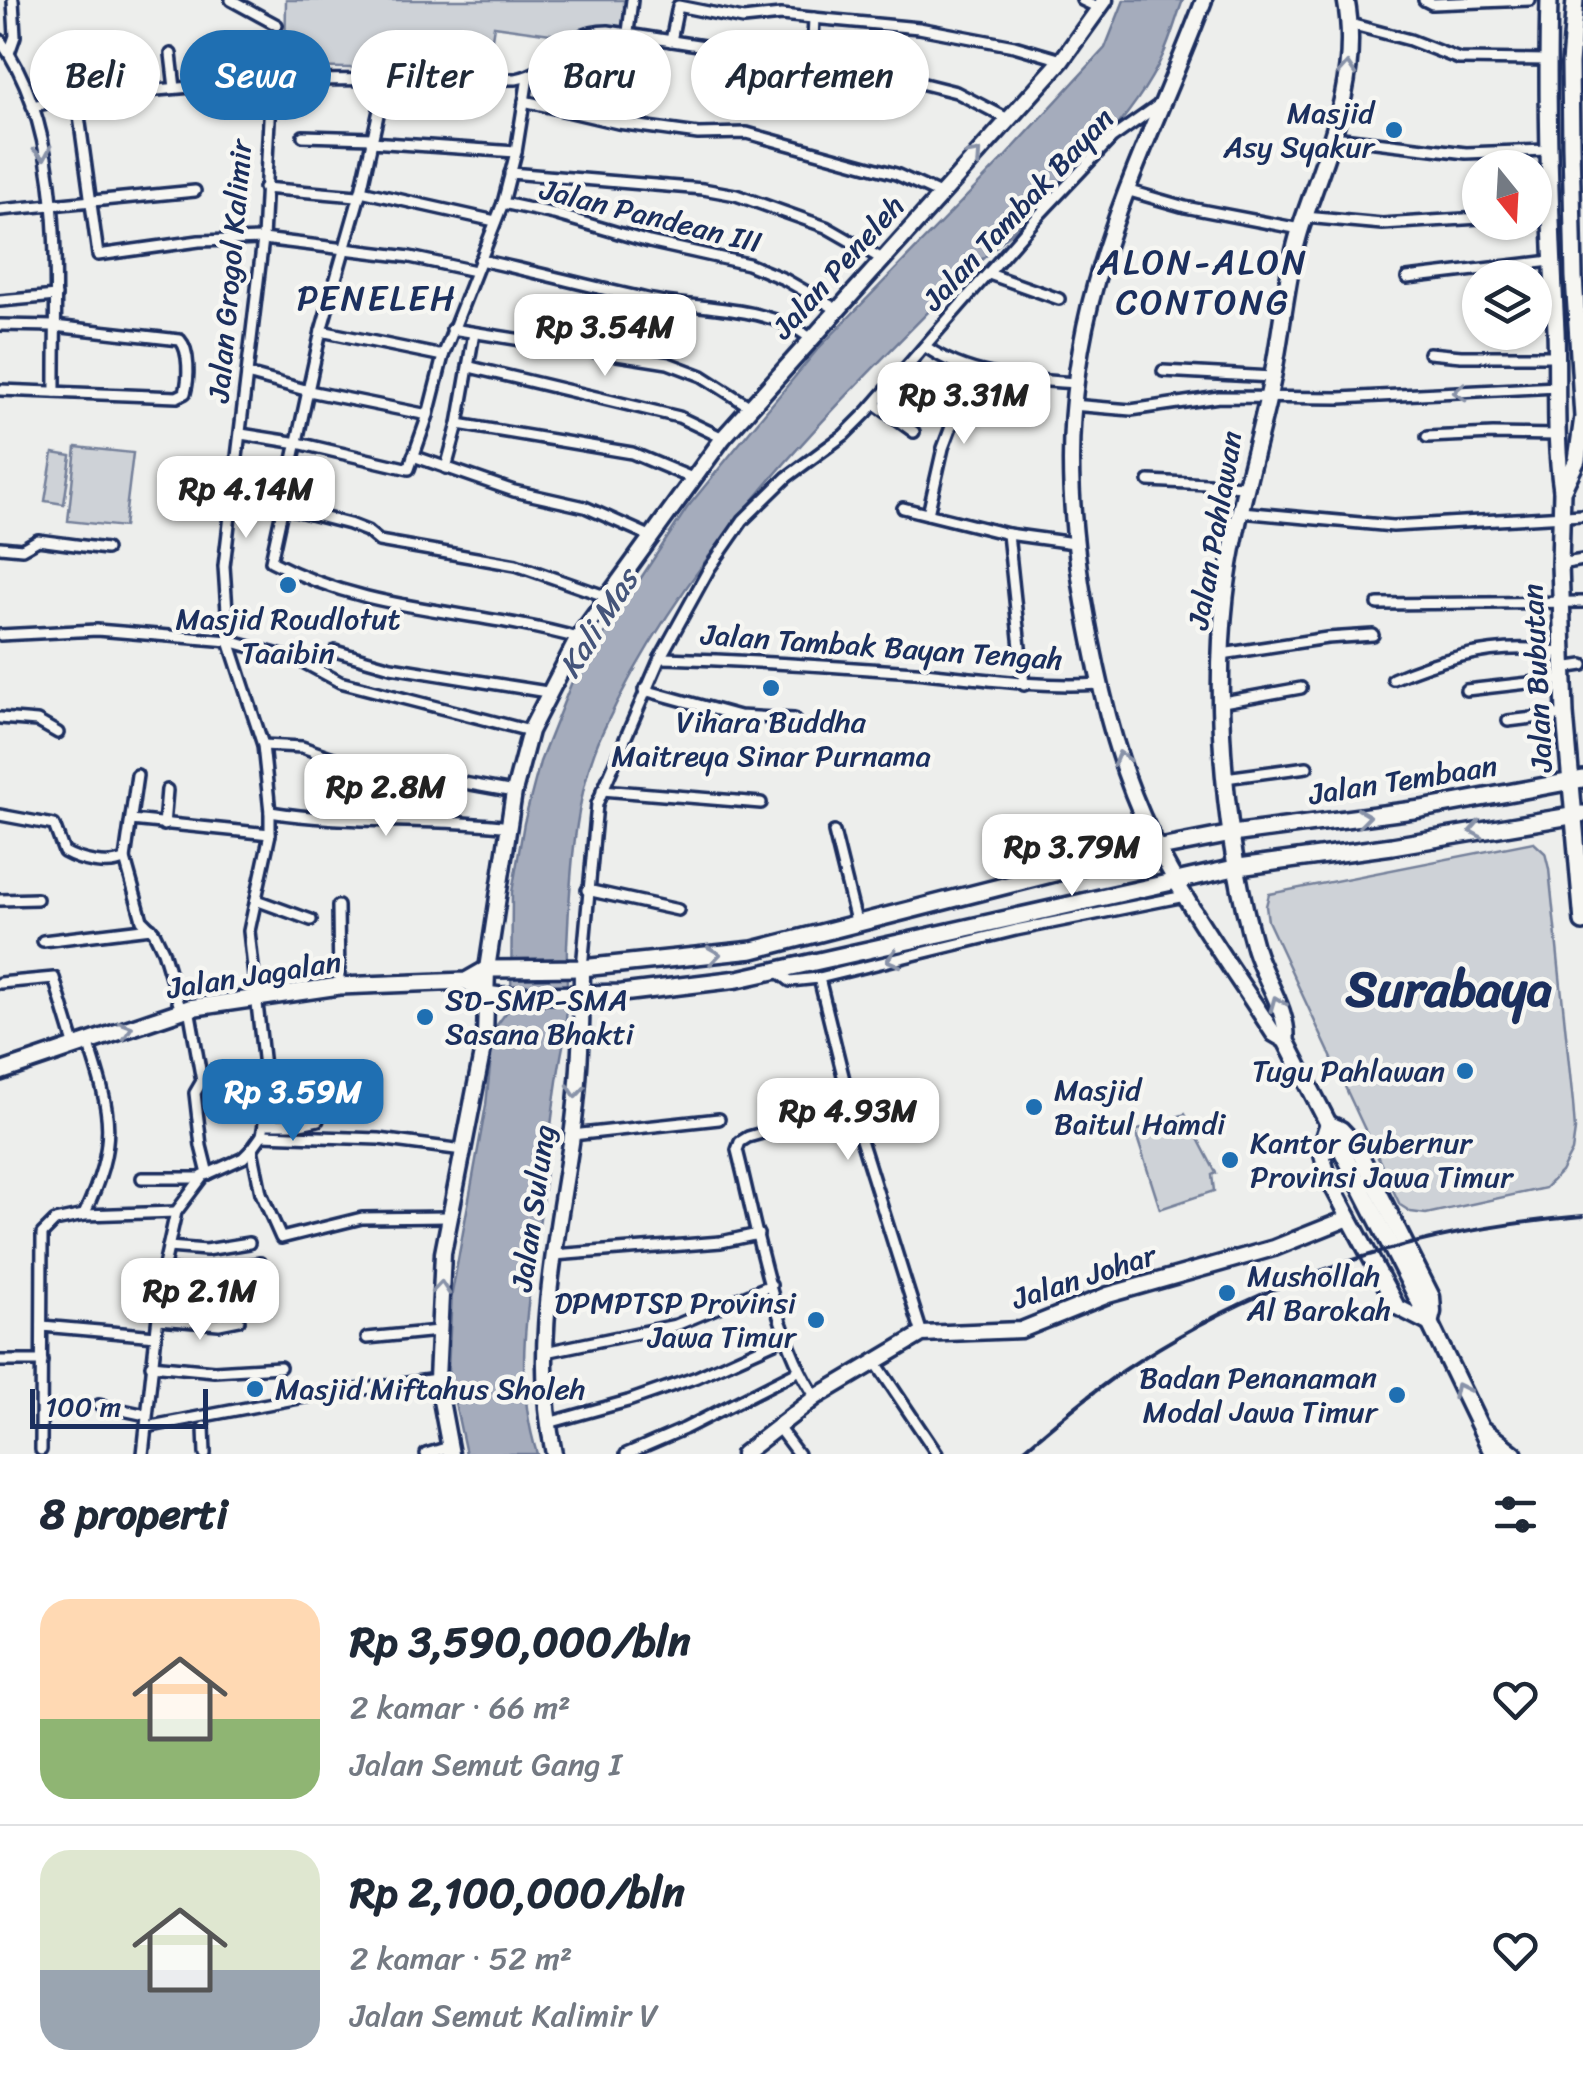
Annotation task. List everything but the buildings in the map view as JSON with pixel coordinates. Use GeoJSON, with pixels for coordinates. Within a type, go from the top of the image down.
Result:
{"type":"FeatureCollection","features":[{"type":"Feature","properties":{"kind":"main road","name":"Jalan Bubutan"},"geometry":{"type":"LineString","coordinates":[[1547,150],[1549,0]]}},
{"type":"Feature","properties":{"kind":"main road","name":"Jalan Bubutan"},"geometry":{"type":"LineString","coordinates":[[1562,491],[1580,460],[1583,417],[1574,277],[1574,0]]}},
{"type":"Feature","properties":{"kind":"main road","name":"Jalan Pahlawan"},"geometry":{"type":"LineString","coordinates":[[1350,8],[1346,88],[1334,138],[1303,223],[1225,595],[1222,654],[1226,778],[1232,834],[1256,950],[1286,1026],[1286,1041],[1493,1454]]}},
{"type":"Feature","properties":{"kind":"main road"},"geometry":{"type":"LineString","coordinates":[[1548,88],[1576,64]]}},
{"type":"Feature","properties":{"kind":"main road","name":"Jalan Bubutan"},"geometry":{"type":"LineString","coordinates":[[1552,280],[1556,435],[1562,491],[1565,714],[1576,779],[1583,922]]}},
{"type":"Feature","properties":{"kind":"main road","name":"Jalan Tembaan"},"geometry":{"type":"LineString","coordinates":[[487,969],[575,968],[753,950],[1158,848],[1421,809],[1576,779]]}},
{"type":"Feature","properties":{"kind":"main road","name":"Jalan Tembaan"},"geometry":{"type":"LineString","coordinates":[[494,995],[654,989],[777,971],[966,934],[1239,867],[1578,814]]}},
{"type":"Feature","properties":{"kind":"main road"},"geometry":{"type":"LineString","coordinates":[[649,960],[643,976],[654,989]]}},
{"type":"Feature","properties":{"kind":"main road","name":"Jalan Jagalan"},"geometry":{"type":"LineString","coordinates":[[0,1072],[185,1009],[339,986],[466,982],[487,969]]}},
{"type":"Feature","properties":{"kind":"main road"},"geometry":{"type":"LineString","coordinates":[[466,982],[494,995]]}},
{"type":"Feature","properties":{"kind":"main road"},"geometry":{"type":"LineString","coordinates":[[1479,1426],[1514,1454]]}},
{"type":"Feature","properties":{"kind":"street"},"geometry":{"type":"LineString","coordinates":[[9,53],[15,36],[13,0]]}},
{"type":"Feature","properties":{"kind":"street"},"geometry":{"type":"LineString","coordinates":[[231,0],[277,25]]}},
{"type":"Feature","properties":{"kind":"street"},"geometry":{"type":"LineString","coordinates":[[628,30],[632,0]]}},
{"type":"Feature","properties":{"kind":"street"},"geometry":{"type":"LineString","coordinates":[[1082,0],[1103,5]]}},
{"type":"Feature","properties":{"kind":"street"},"geometry":{"type":"LineString","coordinates":[[1204,0],[1126,190],[1095,284],[1072,405],[1070,496],[1074,543],[1099,684],[1127,781],[1185,896],[1274,1034],[1286,1041]]}},
{"type":"Feature","properties":{"kind":"street"},"geometry":{"type":"LineString","coordinates":[[1424,0],[1450,4],[1530,0]]}},
{"type":"Feature","properties":{"kind":"street"},"geometry":{"type":"LineString","coordinates":[[691,44],[671,41],[678,6],[695,4],[744,19],[758,15],[814,18],[962,35],[1062,60]]}},
{"type":"Feature","properties":{"kind":"street","name":"Jalan Peneleh"},"geometry":{"type":"LineString","coordinates":[[450,1451],[437,1379],[450,1217],[494,995],[487,969],[514,792],[530,731],[547,692],[606,596],[723,438],[1062,60],[1103,5]]}},
{"type":"Feature","properties":{"kind":"street"},"geometry":{"type":"LineString","coordinates":[[1350,8],[1410,40],[1459,58],[1547,60]]}},
{"type":"Feature","properties":{"kind":"street"},"geometry":{"type":"LineString","coordinates":[[813,30],[814,18]]}},
{"type":"Feature","properties":{"kind":"street"},"geometry":{"type":"LineString","coordinates":[[0,40],[30,101]]}},
{"type":"Feature","properties":{"kind":"street"},"geometry":{"type":"LineString","coordinates":[[171,54],[174,88]]}},
{"type":"Feature","properties":{"kind":"street"},"geometry":{"type":"LineString","coordinates":[[240,434],[298,443],[406,470],[428,415],[452,329],[503,203],[528,77],[508,78]]}},
{"type":"Feature","properties":{"kind":"street"},"geometry":{"type":"LineString","coordinates":[[929,85],[956,92],[1008,119]]}},
{"type":"Feature","properties":{"kind":"street"},"geometry":{"type":"LineString","coordinates":[[160,90],[180,88]]}},
{"type":"Feature","properties":{"kind":"street","name":"Jalan Tambak Bayan"},"geometry":{"type":"LineString","coordinates":[[575,968],[593,829],[602,790],[644,690],[708,569],[743,520],[772,490],[844,434],[910,366],[1112,138],[1166,100]]}},
{"type":"Feature","properties":{"kind":"street"},"geometry":{"type":"LineString","coordinates":[[524,101],[618,123],[698,134],[746,133],[896,174],[940,194]]}},
{"type":"Feature","properties":{"kind":"street"},"geometry":{"type":"LineString","coordinates":[[35,120],[51,204],[56,296],[55,392]]}},
{"type":"Feature","properties":{"kind":"street"},"geometry":{"type":"LineString","coordinates":[[81,120],[98,255],[198,241],[263,239],[346,248],[475,271]]}},
{"type":"Feature","properties":{"kind":"street","name":"Jalan Grogol Kalimir"},"geometry":{"type":"LineString","coordinates":[[262,1135],[264,1076],[249,931],[270,834],[270,812],[262,745],[229,641],[224,566],[263,239],[268,120]]}},
{"type":"Feature","properties":{"kind":"street"},"geometry":{"type":"LineString","coordinates":[[377,120],[322,331],[286,507],[271,552],[272,563],[371,600],[578,638]]}},
{"type":"Feature","properties":{"kind":"street"},"geometry":{"type":"LineString","coordinates":[[303,136],[516,152]]}},
{"type":"Feature","properties":{"kind":"street"},"geometry":{"type":"LineString","coordinates":[[1334,138],[1462,153]]}},
{"type":"Feature","properties":{"kind":"street"},"geometry":{"type":"LineString","coordinates":[[510,173],[736,195],[826,227],[882,258]]}},
{"type":"Feature","properties":{"kind":"street"},"geometry":{"type":"LineString","coordinates":[[264,188],[359,194],[495,222]]}},
{"type":"Feature","properties":{"kind":"street"},"geometry":{"type":"LineString","coordinates":[[1126,190],[1185,207],[1303,223],[1462,219]]}},
{"type":"Feature","properties":{"kind":"street"},"geometry":{"type":"LineString","coordinates":[[0,210],[195,191]]}},
{"type":"Feature","properties":{"kind":"street","name":"Jalan Pandean III"},"geometry":{"type":"LineString","coordinates":[[503,203],[748,264],[784,278],[838,310]]}},
{"type":"Feature","properties":{"kind":"street"},"geometry":{"type":"LineString","coordinates":[[480,260],[650,300],[774,319],[812,339]]}},
{"type":"Feature","properties":{"kind":"street"},"geometry":{"type":"LineString","coordinates":[[1407,278],[1462,272]]}},
{"type":"Feature","properties":{"kind":"street"},"geometry":{"type":"LineString","coordinates":[[989,274],[1059,299]]}},
{"type":"Feature","properties":{"kind":"street"},"geometry":{"type":"LineString","coordinates":[[0,301],[56,296]]}},
{"type":"Feature","properties":{"kind":"street"},"geometry":{"type":"LineString","coordinates":[[0,325],[54,326],[180,340],[184,344],[187,386],[177,398],[0,390]]}},
{"type":"Feature","properties":{"kind":"street"},"geometry":{"type":"LineString","coordinates":[[452,329],[668,362],[702,376],[749,406]]}},
{"type":"Feature","properties":{"kind":"street"},"geometry":{"type":"LineString","coordinates":[[322,331],[442,359]]}},
{"type":"Feature","properties":{"kind":"street"},"geometry":{"type":"LineString","coordinates":[[446,468],[470,368],[474,333]]}},
{"type":"Feature","properties":{"kind":"street"},"geometry":{"type":"LineString","coordinates":[[926,347],[972,371],[1075,383]]}},
{"type":"Feature","properties":{"kind":"street"},"geometry":{"type":"LineString","coordinates":[[1430,353],[1556,356]]}},
{"type":"Feature","properties":{"kind":"street"},"geometry":{"type":"LineString","coordinates":[[910,366],[961,396],[1001,410]]}},
{"type":"Feature","properties":{"kind":"street"},"geometry":{"type":"LineString","coordinates":[[470,368],[679,418],[723,438]]}},
{"type":"Feature","properties":{"kind":"street"},"geometry":{"type":"LineString","coordinates":[[928,514],[943,448],[972,371]]}},
{"type":"Feature","properties":{"kind":"street"},"geometry":{"type":"LineString","coordinates":[[1163,371],[1272,377]]}},
{"type":"Feature","properties":{"kind":"street"},"geometry":{"type":"LineString","coordinates":[[247,374],[428,415]]}},
{"type":"Feature","properties":{"kind":"street"},"geometry":{"type":"LineString","coordinates":[[1072,405],[1131,410],[1219,396],[1340,398],[1557,387]]}},
{"type":"Feature","properties":{"kind":"street"},"geometry":{"type":"LineString","coordinates":[[874,404],[914,432]]}},
{"type":"Feature","properties":{"kind":"street"},"geometry":{"type":"LineString","coordinates":[[458,424],[632,453],[692,478]]}},
{"type":"Feature","properties":{"kind":"street"},"geometry":{"type":"LineString","coordinates":[[1427,437],[1556,435]]}},
{"type":"Feature","properties":{"kind":"street"},"geometry":{"type":"LineString","coordinates":[[414,456],[514,491],[585,506],[650,536]]}},
{"type":"Feature","properties":{"kind":"street"},"geometry":{"type":"LineString","coordinates":[[1149,482],[1247,486]]}},
{"type":"Feature","properties":{"kind":"street"},"geometry":{"type":"LineString","coordinates":[[232,494],[367,530],[379,541],[516,565],[606,596]]}},
{"type":"Feature","properties":{"kind":"street"},"geometry":{"type":"LineString","coordinates":[[903,508],[1008,534],[1074,543]]}},
{"type":"Feature","properties":{"kind":"street"},"geometry":{"type":"LineString","coordinates":[[1241,512],[1393,526],[1583,514]]}},
{"type":"Feature","properties":{"kind":"street"},"geometry":{"type":"LineString","coordinates":[[1008,534],[1024,685]]}},
{"type":"Feature","properties":{"kind":"street"},"geometry":{"type":"LineString","coordinates":[[0,547],[22,549],[38,540],[106,548]]}},
{"type":"Feature","properties":{"kind":"street"},"geometry":{"type":"LineString","coordinates":[[1560,564],[1583,560]]}},
{"type":"Feature","properties":{"kind":"street"},"geometry":{"type":"LineString","coordinates":[[1378,604],[1583,602]]}},
{"type":"Feature","properties":{"kind":"street"},"geometry":{"type":"LineString","coordinates":[[0,635],[97,630],[229,641],[300,661],[340,682],[530,731]]}},
{"type":"Feature","properties":{"kind":"street"},"geometry":{"type":"LineString","coordinates":[[1222,654],[1373,635]]}},
{"type":"Feature","properties":{"kind":"street"},"geometry":{"type":"LineString","coordinates":[[1394,679],[1436,661],[1465,654],[1543,649],[1564,666]]}},
{"type":"Feature","properties":{"kind":"street"},"geometry":{"type":"LineString","coordinates":[[335,651],[391,668],[547,692]]}},
{"type":"Feature","properties":{"kind":"street","name":"Jalan Tambak Bayan Tengah"},"geometry":{"type":"LineString","coordinates":[[660,658],[778,661],[1024,685],[1099,684]]}},
{"type":"Feature","properties":{"kind":"street"},"geometry":{"type":"LineString","coordinates":[[1466,690],[1583,665]]}},
{"type":"Feature","properties":{"kind":"street"},"geometry":{"type":"LineString","coordinates":[[1223,702],[1302,688]]}},
{"type":"Feature","properties":{"kind":"street"},"geometry":{"type":"LineString","coordinates":[[644,690],[739,716],[794,719]]}},
{"type":"Feature","properties":{"kind":"street"},"geometry":{"type":"LineString","coordinates":[[1508,721],[1565,714]]}},
{"type":"Feature","properties":{"kind":"street"},"geometry":{"type":"LineString","coordinates":[[0,718],[38,722],[58,733]]}},
{"type":"Feature","properties":{"kind":"street"},"geometry":{"type":"LineString","coordinates":[[262,745],[302,747],[342,761],[514,792]]}},
{"type":"Feature","properties":{"kind":"street"},"geometry":{"type":"LineString","coordinates":[[1226,778],[1307,766]]}},
{"type":"Feature","properties":{"kind":"street"},"geometry":{"type":"LineString","coordinates":[[137,775],[126,858],[142,920],[163,951],[185,1009],[202,1081],[195,1093],[204,1176],[176,1212],[168,1247],[143,1454]]}},
{"type":"Feature","properties":{"kind":"street"},"geometry":{"type":"LineString","coordinates":[[164,825],[167,790]]}},
{"type":"Feature","properties":{"kind":"street"},"geometry":{"type":"LineString","coordinates":[[602,790],[761,803]]}},
{"type":"Feature","properties":{"kind":"street"},"geometry":{"type":"LineString","coordinates":[[270,812],[303,818],[455,820],[509,827]]}},
{"type":"Feature","properties":{"kind":"street"},"geometry":{"type":"LineString","coordinates":[[0,815],[54,825],[64,852],[82,860],[117,864],[126,858]]}},
{"type":"Feature","properties":{"kind":"street"},"geometry":{"type":"LineString","coordinates":[[131,820],[270,834]]}},
{"type":"Feature","properties":{"kind":"street"},"geometry":{"type":"LineString","coordinates":[[834,832],[857,925]]}},
{"type":"Feature","properties":{"kind":"street"},"geometry":{"type":"LineString","coordinates":[[588,890],[678,910]]}},
{"type":"Feature","properties":{"kind":"street"},"geometry":{"type":"LineString","coordinates":[[777,971],[790,981],[819,978],[966,934],[1185,896]]}},
{"type":"Feature","properties":{"kind":"street"},"geometry":{"type":"LineString","coordinates":[[0,900],[37,899]]}},
{"type":"Feature","properties":{"kind":"street"},"geometry":{"type":"LineString","coordinates":[[256,900],[312,920]]}},
{"type":"Feature","properties":{"kind":"street"},"geometry":{"type":"LineString","coordinates":[[338,906],[339,986]]}},
{"type":"Feature","properties":{"kind":"street"},"geometry":{"type":"LineString","coordinates":[[43,941],[151,928]]}},
{"type":"Feature","properties":{"kind":"street","name":"Jalan Sulung"},"geometry":{"type":"LineString","coordinates":[[554,1454],[548,1422],[545,1352],[572,1134],[575,968]]}},
{"type":"Feature","properties":{"kind":"street"},"geometry":{"type":"LineString","coordinates":[[0,983],[54,978],[104,1091],[110,1123],[108,1150],[84,1215]]}},
{"type":"Feature","properties":{"kind":"street"},"geometry":{"type":"LineString","coordinates":[[819,978],[851,1108],[922,1334]]}},
{"type":"Feature","properties":{"kind":"street"},"geometry":{"type":"LineString","coordinates":[[816,1398],[798,1370],[771,1284],[737,1150],[740,1142],[851,1108]]}},
{"type":"Feature","properties":{"kind":"street"},"geometry":{"type":"LineString","coordinates":[[572,1134],[719,1118]]}},
{"type":"Feature","properties":{"kind":"street"},"geometry":{"type":"LineString","coordinates":[[264,1124],[318,1120]]}},
{"type":"Feature","properties":{"kind":"street","name":"Jalan Pahlawan"},"geometry":{"type":"LineString","coordinates":[[1328,1124],[1321,1157],[1349,1218],[1397,1306],[1430,1324]]}},
{"type":"Feature","properties":{"kind":"street"},"geometry":{"type":"LineString","coordinates":[[142,1178],[204,1176],[243,1158],[262,1135],[379,1140],[463,1150]]}},
{"type":"Feature","properties":{"kind":"street"},"geometry":{"type":"LineString","coordinates":[[252,1149],[261,1193],[276,1233],[284,1238],[362,1218],[450,1217]]}},
{"type":"Feature","properties":{"kind":"street"},"geometry":{"type":"LineString","coordinates":[[41,1450],[42,1234],[54,1221],[84,1215],[176,1212]]}},
{"type":"Feature","properties":{"kind":"street","name":"Jalan Johar"},"geometry":{"type":"LineString","coordinates":[[743,1454],[816,1398],[922,1334],[1036,1326],[1108,1294],[1274,1248],[1349,1218]]}},
{"type":"Feature","properties":{"kind":"street"},"geometry":{"type":"LineString","coordinates":[[554,1255],[721,1242],[758,1234]]}},
{"type":"Feature","properties":{"kind":"street"},"geometry":{"type":"LineString","coordinates":[[168,1247],[206,1250],[249,1242]]}},
{"type":"Feature","properties":{"kind":"street"},"geometry":{"type":"LineString","coordinates":[[164,1270],[197,1274],[260,1262]]}},
{"type":"Feature","properties":{"kind":"street"},"geometry":{"type":"LineString","coordinates":[[545,1352],[676,1325],[771,1284]]}},
{"type":"Feature","properties":{"kind":"street"},"geometry":{"type":"LineString","coordinates":[[159,1320],[208,1324],[239,1320]]}},
{"type":"Feature","properties":{"kind":"street"},"geometry":{"type":"LineString","coordinates":[[42,1326],[156,1336]]}},
{"type":"Feature","properties":{"kind":"street"},"geometry":{"type":"LineString","coordinates":[[367,1338],[438,1331]]}},
{"type":"Feature","properties":{"kind":"street"},"geometry":{"type":"LineString","coordinates":[[548,1422],[628,1402],[697,1377],[788,1336]]}},
{"type":"Feature","properties":{"kind":"street"},"geometry":{"type":"LineString","coordinates":[[0,1360],[42,1361]]}},
{"type":"Feature","properties":{"kind":"street"},"geometry":{"type":"LineString","coordinates":[[874,1360],[937,1454]]}},
{"type":"Feature","properties":{"kind":"street"},"geometry":{"type":"LineString","coordinates":[[151,1365],[214,1372],[280,1366]]}},
{"type":"Feature","properties":{"kind":"street"},"geometry":{"type":"LineString","coordinates":[[626,1454],[798,1370]]}},
{"type":"Feature","properties":{"kind":"street"},"geometry":{"type":"LineString","coordinates":[[146,1427],[305,1397],[437,1379]]}},
{"type":"Feature","properties":{"kind":"street"},"geometry":{"type":"LineString","coordinates":[[100,1405],[146,1415]]}},
{"type":"Feature","properties":{"kind":"street"},"geometry":{"type":"LineString","coordinates":[[204,1426],[205,1454]]}},
{"type":"Feature","properties":{"kind":"street"},"geometry":{"type":"LineString","coordinates":[[777,1426],[798,1454]]}},
{"type":"Feature","properties":{"kind":"street"},"geometry":{"type":"LineString","coordinates":[[1479,1426],[1484,1454]]}},
{"type":"Feature","properties":{"kind":"street"},"geometry":{"type":"LineString","coordinates":[[426,1454],[450,1451]]}},
{"type":"Feature","properties":{"kind":"shaded area"},"geometry":{"type":"Polygon","coordinates":[[[286,0],[624,0],[624,26],[583,30],[528,31],[494,26],[493,30],[351,30],[351,68],[331,68],[331,30],[286,30],[286,0]]]}},
{"type":"Feature","properties":{"kind":"shaded area"},"geometry":{"type":"Polygon","coordinates":[[[76,447],[133,453],[124,527],[68,521],[76,447]]]}},
{"type":"Feature","properties":{"kind":"shaded area"},"geometry":{"type":"Polygon","coordinates":[[[53,453],[71,456],[64,504],[45,501],[53,453]]]}},
{"type":"Feature","properties":{"kind":"shaded area"},"geometry":{"type":"Polygon","coordinates":[[[1533,842],[1545,853],[1549,869],[1573,1103],[1572,1151],[1561,1172],[1545,1188],[1426,1214],[1411,1212],[1400,1205],[1268,921],[1269,894],[1533,842]]]}},
{"type":"Feature","properties":{"kind":"shaded area"},"geometry":{"type":"Polygon","coordinates":[[[1185,1114],[1216,1173],[1212,1175],[1214,1191],[1160,1209],[1135,1131],[1185,1114]]]}},
{"type":"Feature","properties":{"kind":"water"},"geometry":{"type":"Polygon","coordinates":[[[1124,0],[1183,0],[1163,55],[1146,87],[1098,149],[955,285],[759,493],[673,606],[603,731],[586,781],[575,836],[565,1034],[526,1325],[525,1390],[537,1454],[466,1454],[448,1370],[452,1293],[486,1105],[494,1029],[511,1006],[512,892],[524,823],[540,762],[571,684],[687,508],[817,350],[1105,48],[1124,0]]]}},
{"type":"Feature","properties":{"kind":"railway"},"geometry":{"type":"LineString","coordinates":[[1019,1454],[1120,1373],[1228,1310],[1284,1285],[1341,1264],[1459,1233],[1583,1216]]}},
{"type":"Feature","properties":{"kind":"place","name":"Masjid Asy Syakur"},"geometry":{"type":"Point","coordinates":[1394,130]}},
{"type":"Feature","properties":{"kind":"place","name":"Masjid Roudlotut Taaibin"},"geometry":{"type":"Point","coordinates":[288,585]}},
{"type":"Feature","properties":{"kind":"place","name":"Vihara Buddha Maitreya Sinar Purnama"},"geometry":{"type":"Point","coordinates":[771,688]}},
{"type":"Feature","properties":{"kind":"place","name":"SD-SMP-SMA Sasana Bhakti"},"geometry":{"type":"Point","coordinates":[425,1017]}},
{"type":"Feature","properties":{"kind":"place","name":"Tugu Pahlawan"},"geometry":{"type":"Point","coordinates":[1465,1071]}},
{"type":"Feature","properties":{"kind":"place","name":"Masjid Baitul Hamdi"},"geometry":{"type":"Point","coordinates":[1034,1107]}},
{"type":"Feature","properties":{"kind":"place","name":"Kantor Gubernur Provinsi Jawa Timur"},"geometry":{"type":"Point","coordinates":[1230,1160]}},
{"type":"Feature","properties":{"kind":"place","name":"Mushollah Al Barokah"},"geometry":{"type":"Point","coordinates":[1227,1293]}},
{"type":"Feature","properties":{"kind":"place","name":"DPMPTSP Provinsi Jawa Timur"},"geometry":{"type":"Point","coordinates":[816,1320]}},
{"type":"Feature","properties":{"kind":"place","name":"Masjid Miftahus Sholeh"},"geometry":{"type":"Point","coordinates":[255,1389]}},
{"type":"Feature","properties":{"kind":"place","name":"Badan Penanaman Modal Jawa Timur"},"geometry":{"type":"Point","coordinates":[1397,1395]}},
{"type":"Feature","properties":{"kind":"district","name":"ALON-ALON CONTONG"},"geometry":{"type":"Point","coordinates":[1203,282]}},
{"type":"Feature","properties":{"kind":"district","name":"PENELEH"},"geometry":{"type":"Point","coordinates":[377,298]}},
{"type":"Feature","properties":{"kind":"district","name":"Surabaya"},"geometry":{"type":"Point","coordinates":[1449,988]}},
{"type":"Feature","properties":{"kind":"water label","name":"Kali Mas"},"geometry":{"type":"Point","coordinates":[598,623]}}]}
